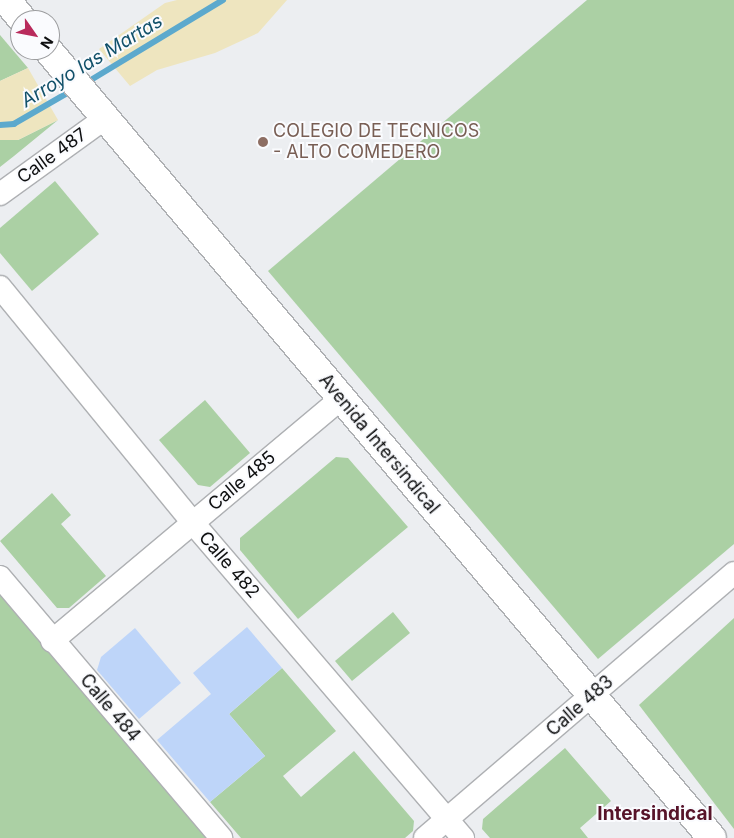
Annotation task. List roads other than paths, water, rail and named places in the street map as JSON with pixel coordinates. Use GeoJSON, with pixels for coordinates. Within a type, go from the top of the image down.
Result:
{"type":"FeatureCollection","features":[{"type":"Feature","properties":{"kind":"street"},"geometry":{"type":"LineString","coordinates":[[6,0],[14,10]]}},
{"type":"Feature","properties":{"kind":"street","name":"Avenida Intersindical"},"geometry":{"type":"LineString","coordinates":[[56,60],[712,838]]}},
{"type":"Feature","properties":{"kind":"street","name":"Calle 487"},"geometry":{"type":"LineString","coordinates":[[0,194],[104,119]]}},
{"type":"Feature","properties":{"kind":"street","name":"Calle 482"},"geometry":{"type":"LineString","coordinates":[[0,287],[193,522],[463,838]]}},
{"type":"Feature","properties":{"kind":"street","name":"Calle 485"},"geometry":{"type":"LineString","coordinates":[[52,641],[340,399]]}},
{"type":"Feature","properties":{"kind":"street","name":"Calle 483"},"geometry":{"type":"LineString","coordinates":[[425,838],[734,573]]}},
{"type":"Feature","properties":{"kind":"street","name":"Calle 484"},"geometry":{"type":"LineString","coordinates":[[0,576],[52,641],[220,838]]}},
{"type":"Feature","properties":{"kind":"waterway","name":"Arroyo las Martas"},"geometry":{"type":"LineString","coordinates":[[86,83],[223,0]]}},
{"type":"Feature","properties":{"kind":"waterway","name":"Arroyo las Martas"},"geometry":{"type":"LineString","coordinates":[[0,125],[14,124],[73,90]]}},
{"type":"Feature","properties":{"kind":"place","name":"COLEGIO DE TECNICOS - ALTO COMEDERO"},"geometry":{"type":"Point","coordinates":[263,142]}},
{"type":"Feature","properties":{"kind":"district","name":"Intersindical"},"geometry":{"type":"Point","coordinates":[655,814]}}]}
